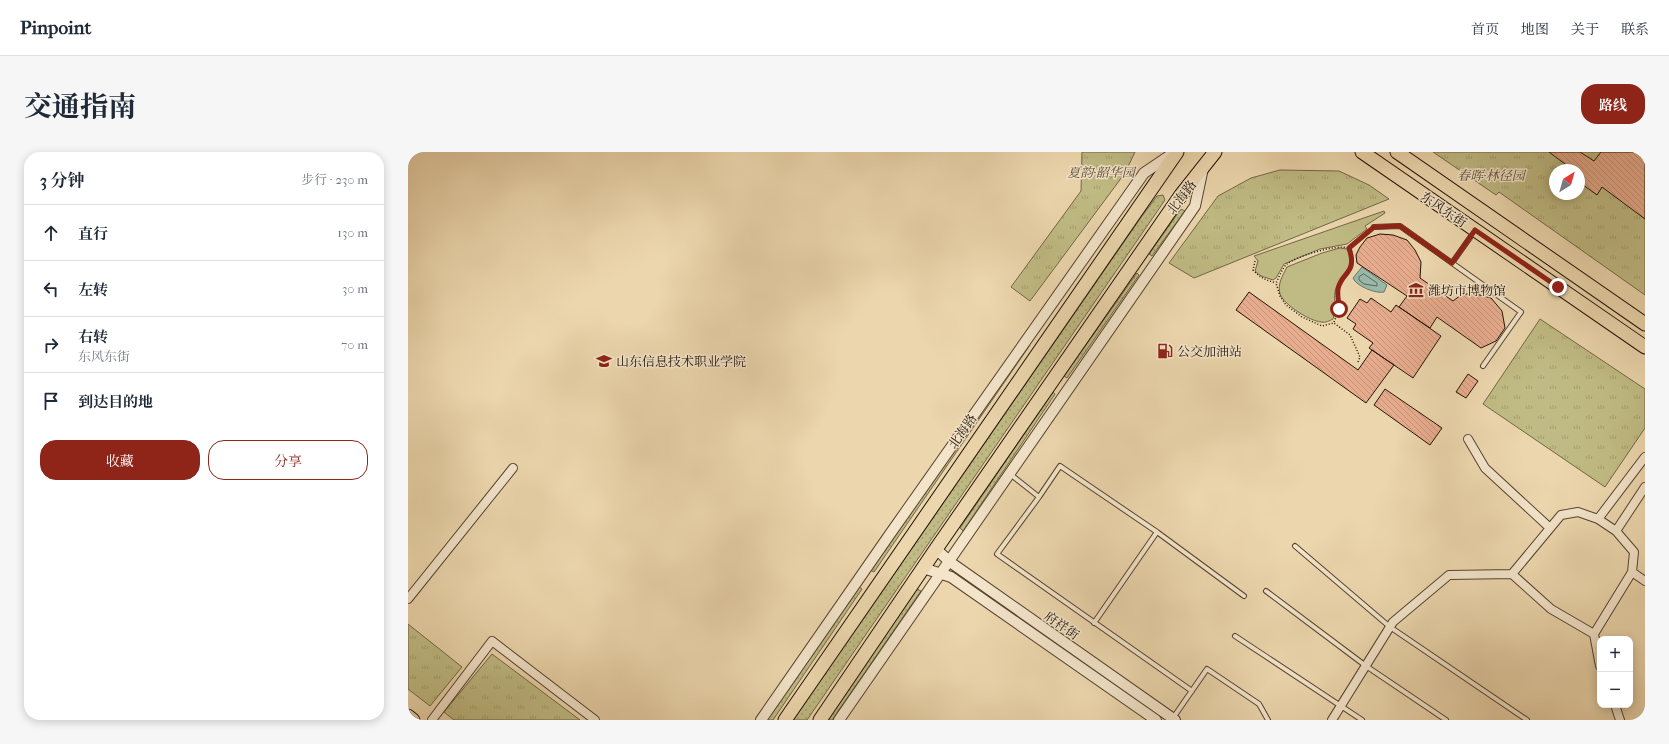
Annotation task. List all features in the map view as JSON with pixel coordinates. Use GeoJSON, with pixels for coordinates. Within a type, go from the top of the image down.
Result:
{"type":"FeatureCollection","features":[{"type":"Feature","properties":{"kind":"main road","name":"北海路"},"geometry":{"type":"LineString","coordinates":[[785,720],[1176,152]]}},
{"type":"Feature","properties":{"kind":"main road","name":"北海路"},"geometry":{"type":"LineString","coordinates":[[820,720],[936,548],[1135,261],[1181,195],[1215,152]]}},
{"type":"Feature","properties":{"kind":"main road","name":"东风东街"},"geometry":{"type":"LineString","coordinates":[[1362,152],[1645,347]]}},
{"type":"Feature","properties":{"kind":"main road","name":"东风东街"},"geometry":{"type":"LineString","coordinates":[[1397,152],[1645,324]]}},
{"type":"Feature","properties":{"kind":"main road"},"geometry":{"type":"LineString","coordinates":[[408,716],[413,720]]}},
{"type":"Feature","properties":{"kind":"street","name":"北海路"},"geometry":{"type":"LineString","coordinates":[[762,720],[1144,173],[1176,152]]}},
{"type":"Feature","properties":{"kind":"street","name":"北海路"},"geometry":{"type":"LineString","coordinates":[[839,720],[942,574],[1067,390],[1195,206],[1203,168]]}},
{"type":"Feature","properties":{"kind":"street"},"geometry":{"type":"LineString","coordinates":[[1102,233],[1115,241]]}},
{"type":"Feature","properties":{"kind":"street"},"geometry":{"type":"LineString","coordinates":[[1135,261],[1151,270]]}},
{"type":"Feature","properties":{"kind":"street"},"geometry":{"type":"LineString","coordinates":[[1052,381],[1067,390]]}},
{"type":"Feature","properties":{"kind":"street"},"geometry":{"type":"LineString","coordinates":[[1468,439],[1485,468],[1550,528]]}},
{"type":"Feature","properties":{"kind":"street"},"geometry":{"type":"LineString","coordinates":[[1598,519],[1645,457]]}},
{"type":"Feature","properties":{"kind":"street"},"geometry":{"type":"LineString","coordinates":[[408,599],[513,468]]}},
{"type":"Feature","properties":{"kind":"street"},"geometry":{"type":"LineString","coordinates":[[1616,531],[1645,488]]}},
{"type":"Feature","properties":{"kind":"street"},"geometry":{"type":"LineString","coordinates":[[1512,574],[1560,515],[1578,512],[1598,519],[1616,531],[1634,552],[1632,572],[1594,634],[1597,650]]}},
{"type":"Feature","properties":{"kind":"street","name":"府祥街"},"geometry":{"type":"LineString","coordinates":[[936,548],[950,562],[1173,720]]}},
{"type":"Feature","properties":{"kind":"street","name":"府祥街"},"geometry":{"type":"LineString","coordinates":[[923,568],[950,577],[1156,720]]}},
{"type":"Feature","properties":{"kind":"street"},"geometry":{"type":"LineString","coordinates":[[1632,572],[1645,581]]}},
{"type":"Feature","properties":{"kind":"street"},"geometry":{"type":"LineString","coordinates":[[1332,720],[1393,622],[1449,575],[1512,574],[1551,609],[1594,634]]}},
{"type":"Feature","properties":{"kind":"street"},"geometry":{"type":"LineString","coordinates":[[432,720],[492,641],[595,720]]}},
{"type":"Feature","properties":{"kind":"street"},"geometry":{"type":"LineString","coordinates":[[1616,708],[1620,720]]}},
{"type":"Feature","properties":{"kind":"lane"},"geometry":{"type":"LineString","coordinates":[[1374,227],[1400,226],[1521,312],[1483,366]]}},
{"type":"Feature","properties":{"kind":"lane"},"geometry":{"type":"LineString","coordinates":[[1452,263],[1475,230]]}},
{"type":"Feature","properties":{"kind":"lane"},"geometry":{"type":"LineString","coordinates":[[1192,691],[997,554],[1060,466],[1157,532],[1244,596]]}},
{"type":"Feature","properties":{"kind":"lane"},"geometry":{"type":"LineString","coordinates":[[1010,474],[1039,496]]}},
{"type":"Feature","properties":{"kind":"lane"},"geometry":{"type":"LineString","coordinates":[[1094,623],[1157,532]]}},
{"type":"Feature","properties":{"kind":"lane"},"geometry":{"type":"LineString","coordinates":[[1295,546],[1390,627],[1527,720]]}},
{"type":"Feature","properties":{"kind":"lane"},"geometry":{"type":"LineString","coordinates":[[1266,591],[1366,666],[1446,720]]}},
{"type":"Feature","properties":{"kind":"lane"},"geometry":{"type":"LineString","coordinates":[[1235,636],[1362,720]]}},
{"type":"Feature","properties":{"kind":"lane"},"geometry":{"type":"LineString","coordinates":[[1173,720],[1207,669],[1259,704],[1268,720]]}},
{"type":"Feature","properties":{"kind":"path"},"geometry":{"type":"LineString","coordinates":[[1349,248],[1374,227]]}},
{"type":"Feature","properties":{"kind":"path"},"geometry":{"type":"LineString","coordinates":[[1334,323],[1322,326],[1302,317],[1286,305],[1280,296],[1276,283],[1286,264],[1320,250],[1341,246],[1349,248]]}},
{"type":"Feature","properties":{"kind":"path"},"geometry":{"type":"LineString","coordinates":[[1334,323],[1339,309],[1338,288],[1350,269],[1353,258],[1349,248]]}},
{"type":"Feature","properties":{"kind":"path"},"geometry":{"type":"LineString","coordinates":[[1255,261],[1253,270],[1258,276],[1264,280],[1276,283]]}},
{"type":"Feature","properties":{"kind":"path"},"geometry":{"type":"LineString","coordinates":[[1334,323],[1350,335],[1360,356],[1358,362]]}},
{"type":"Feature","properties":{"kind":"green space","name":"夏韵·韶华园"},"geometry":{"type":"Polygon","coordinates":[[[1082,152],[1135,152],[1125,173],[1030,301],[1011,287],[1081,191],[1082,152]]]}},
{"type":"Feature","properties":{"kind":"green space","name":"春晖·林径园"},"geometry":{"type":"Polygon","coordinates":[[[1433,152],[1645,152],[1645,295],[1499,192],[1496,195],[1433,152]]]}},
{"type":"Feature","properties":{"kind":"green space"},"geometry":{"type":"Polygon","coordinates":[[[1280,170],[1339,171],[1369,185],[1389,199],[1194,278],[1169,263],[1218,196],[1251,178],[1280,170]]]}},
{"type":"Feature","properties":{"kind":"green space"},"geometry":{"type":"Polygon","coordinates":[[[1163,195],[1165,200],[807,720],[793,720],[1142,216],[1157,196],[1163,195]]]}},
{"type":"Feature","properties":{"kind":"green space"},"geometry":{"type":"Polygon","coordinates":[[[1181,209],[1185,211],[1152,256],[1149,254],[1181,209]]]}},
{"type":"Feature","properties":{"kind":"green space"},"geometry":{"type":"Polygon","coordinates":[[[1384,211],[1385,213],[1365,226],[1367,229],[1347,244],[1320,249],[1284,264],[1276,278],[1273,280],[1261,276],[1255,271],[1258,261],[1254,256],[1384,211]]]}},
{"type":"Feature","properties":{"kind":"green space"},"geometry":{"type":"Polygon","coordinates":[[[1340,248],[1347,249],[1350,263],[1335,292],[1335,310],[1333,319],[1327,322],[1316,321],[1298,312],[1282,298],[1279,290],[1281,280],[1287,267],[1322,253],[1340,248]]]}},
{"type":"Feature","properties":{"kind":"green space"},"geometry":{"type":"Polygon","coordinates":[[[1137,273],[1139,275],[1067,378],[1064,376],[1137,273]]]}},
{"type":"Feature","properties":{"kind":"green space"},"geometry":{"type":"Polygon","coordinates":[[[1540,319],[1645,389],[1645,428],[1605,487],[1483,404],[1540,319]]]}},
{"type":"Feature","properties":{"kind":"green space"},"geometry":{"type":"Polygon","coordinates":[[[1027,343],[1030,345],[874,572],[870,570],[1027,343]]]}},
{"type":"Feature","properties":{"kind":"green space"},"geometry":{"type":"Polygon","coordinates":[[[1053,392],[1055,394],[963,531],[960,528],[1053,392]]]}},
{"type":"Feature","properties":{"kind":"green space"},"geometry":{"type":"Polygon","coordinates":[[[858,586],[862,589],[773,720],[767,720],[858,586]]]}},
{"type":"Feature","properties":{"kind":"green space"},"geometry":{"type":"Polygon","coordinates":[[[917,589],[921,591],[832,720],[827,720],[917,589]]]}},
{"type":"Feature","properties":{"kind":"green space"},"geometry":{"type":"Polygon","coordinates":[[[408,624],[462,667],[430,706],[408,689],[408,624]]]}},
{"type":"Feature","properties":{"kind":"green space"},"geometry":{"type":"Polygon","coordinates":[[[492,654],[580,720],[454,720],[444,712],[492,654]]]}},
{"type":"Feature","properties":{"kind":"water"},"geometry":{"type":"Polygon","coordinates":[[[1362,267],[1387,285],[1384,292],[1376,292],[1367,289],[1355,281],[1353,278],[1362,267]]]}},
{"type":"Feature","properties":{"kind":"building"},"geometry":{"type":"Polygon","coordinates":[[[1549,152],[1580,152],[1594,161],[1601,152],[1645,152],[1645,219],[1602,187],[1597,195],[1585,186],[1585,164],[1565,164],[1549,152]]]}},
{"type":"Feature","properties":{"kind":"building"},"geometry":{"type":"Polygon","coordinates":[[[1380,234],[1393,235],[1407,240],[1415,250],[1421,262],[1420,278],[1453,301],[1461,295],[1472,293],[1491,298],[1502,311],[1505,328],[1496,341],[1481,348],[1437,317],[1430,328],[1399,307],[1407,296],[1357,263],[1356,255],[1367,238],[1380,234]]]}},
{"type":"Feature","properties":{"kind":"building"},"geometry":{"type":"Polygon","coordinates":[[[1249,292],[1358,370],[1372,350],[1394,365],[1366,403],[1236,310],[1249,292]]]}},
{"type":"Feature","properties":{"kind":"building"},"geometry":{"type":"Polygon","coordinates":[[[1371,298],[1391,312],[1396,305],[1441,336],[1413,378],[1369,348],[1373,343],[1353,329],[1356,324],[1347,318],[1360,299],[1367,303],[1371,298]]]}},
{"type":"Feature","properties":{"kind":"building"},"geometry":{"type":"Polygon","coordinates":[[[1468,374],[1478,381],[1466,398],[1456,392],[1468,374]]]}},
{"type":"Feature","properties":{"kind":"building"},"geometry":{"type":"Polygon","coordinates":[[[1385,389],[1442,428],[1430,445],[1374,405],[1385,389]]]}},
{"type":"Feature","properties":{"kind":"place","name":"潍坊市博物馆"},"geometry":{"type":"Point","coordinates":[1416,290]}},
{"type":"Feature","properties":{"kind":"place","name":"公交加油站"},"geometry":{"type":"Point","coordinates":[1165,351]}},
{"type":"Feature","properties":{"kind":"place","name":"山东信息技术职业学院"},"geometry":{"type":"Point","coordinates":[604,361]}},
{"type":"Feature","properties":{"kind":"route"},"geometry":{"type":"LineString","coordinates":[[1339,309],[1338,288],[1350,269],[1353,258],[1349,248],[1374,227],[1400,226],[1452,263],[1475,230],[1558,287]]}}]}
